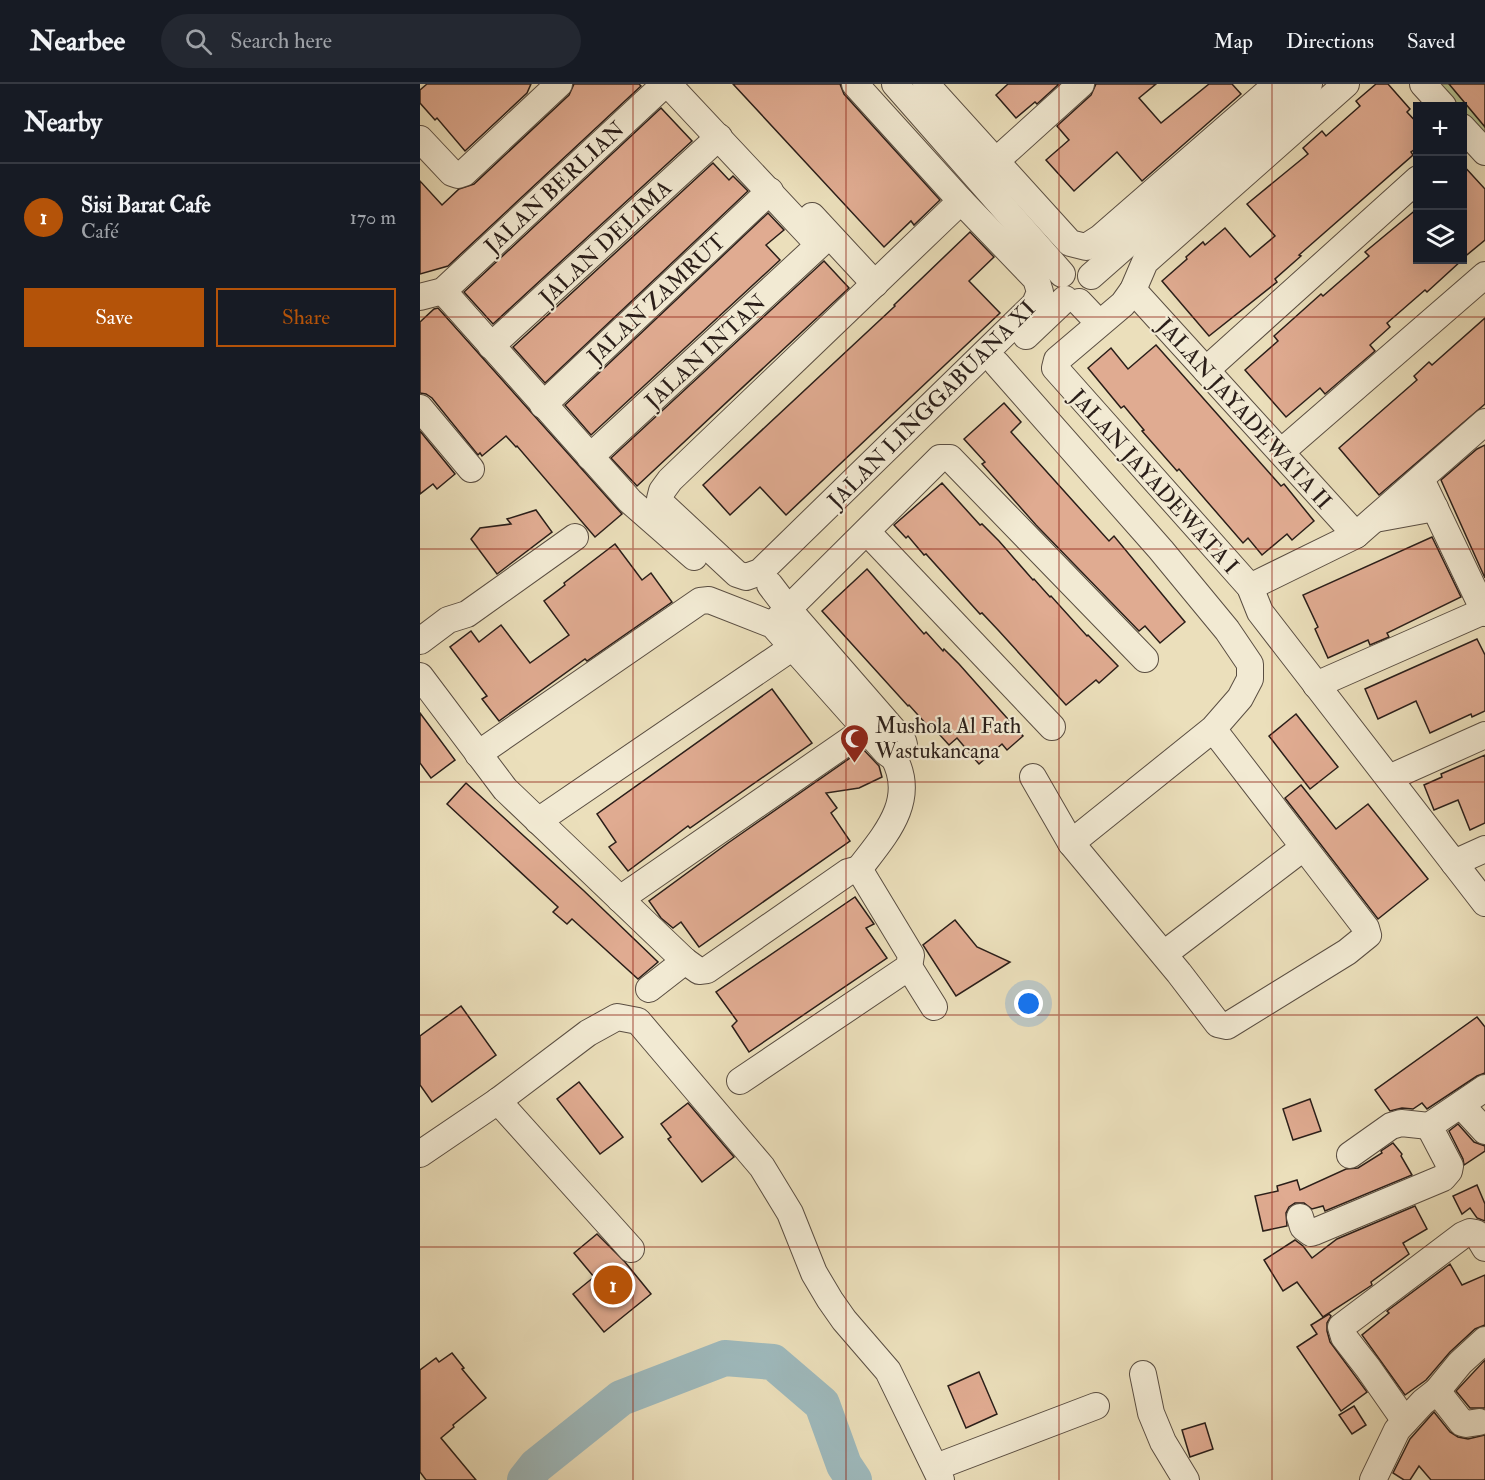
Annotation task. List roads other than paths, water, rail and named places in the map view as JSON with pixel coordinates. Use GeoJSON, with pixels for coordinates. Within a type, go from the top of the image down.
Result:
{"type":"FeatureCollection","features":[{"type":"Feature","properties":{"kind":"street"},"geometry":{"type":"LineString","coordinates":[[420,139],[452,173],[458,175],[465,173],[541,94],[559,84]]}},
{"type":"Feature","properties":{"kind":"street"},"geometry":{"type":"LineString","coordinates":[[667,84],[770,191]]}},
{"type":"Feature","properties":{"kind":"street","name":"JALAN BERLIAN"},"geometry":{"type":"LineString","coordinates":[[431,294],[667,84]]}},
{"type":"Feature","properties":{"kind":"street"},"geometry":{"type":"LineString","coordinates":[[690,84],[875,284]]}},
{"type":"Feature","properties":{"kind":"street"},"geometry":{"type":"LineString","coordinates":[[855,84],[961,201]]}},
{"type":"Feature","properties":{"kind":"street"},"geometry":{"type":"LineString","coordinates":[[895,84],[1078,287],[1099,323],[1128,297],[1145,262],[1346,84]]}},
{"type":"Feature","properties":{"kind":"street"},"geometry":{"type":"LineString","coordinates":[[926,84],[1070,243],[1086,247],[1100,238],[1277,84]]}},
{"type":"Feature","properties":{"kind":"street"},"geometry":{"type":"LineString","coordinates":[[996,161],[1081,84]]}},
{"type":"Feature","properties":{"kind":"street"},"geometry":{"type":"LineString","coordinates":[[768,606],[997,364],[1078,287],[1309,84]]}},
{"type":"Feature","properties":{"kind":"street"},"geometry":{"type":"LineString","coordinates":[[1423,84],[1439,102]]}},
{"type":"Feature","properties":{"kind":"street","name":"JALAN DELIMA"},"geometry":{"type":"LineString","coordinates":[[491,346],[718,137]]}},
{"type":"Feature","properties":{"kind":"street"},"geometry":{"type":"LineString","coordinates":[[1206,370],[1413,184]]}},
{"type":"Feature","properties":{"kind":"street","name":"JALAN INTAN"},"geometry":{"type":"LineString","coordinates":[[590,457],[819,245],[770,191]]}},
{"type":"Feature","properties":{"kind":"street","name":"JALAN ZAMRUT"},"geometry":{"type":"LineString","coordinates":[[543,405],[770,191]]}},
{"type":"Feature","properties":{"kind":"street","name":"JALAN LINGGABUANA XI"},"geometry":{"type":"LineString","coordinates":[[961,201],[1036,279],[1040,292],[1035,304],[760,572],[746,577],[737,574],[663,505],[660,499],[662,491],[670,480],[961,201]]}},
{"type":"Feature","properties":{"kind":"street"},"geometry":{"type":"LineString","coordinates":[[1281,452],[1485,275]]}},
{"type":"Feature","properties":{"kind":"street","name":"JALAN JAYADEWATA II"},"geometry":{"type":"LineString","coordinates":[[1078,287],[1116,297],[1128,297],[1206,370],[1356,535]]}},
{"type":"Feature","properties":{"kind":"street"},"geometry":{"type":"LineString","coordinates":[[431,294],[491,346],[630,501],[729,587],[768,606],[903,741],[904,745],[893,756]]}},
{"type":"Feature","properties":{"kind":"street","name":"JALAN JAYADEWATA I"},"geometry":{"type":"LineString","coordinates":[[1099,323],[1057,360],[1055,368],[1250,587],[1356,535],[1485,422]]}},
{"type":"Feature","properties":{"kind":"street"},"geometry":{"type":"LineString","coordinates":[[997,364],[1161,550],[1227,630],[1250,664],[1250,679],[1240,698],[1213,729],[1071,843]]}},
{"type":"Feature","properties":{"kind":"street"},"geometry":{"type":"LineString","coordinates":[[420,408],[471,469]]}},
{"type":"Feature","properties":{"kind":"street"},"geometry":{"type":"LineString","coordinates":[[478,754],[700,601],[768,606],[867,532],[940,458],[950,458],[1145,659]]}},
{"type":"Feature","properties":{"kind":"street"},"geometry":{"type":"LineString","coordinates":[[1316,685],[1485,612],[1421,479]]}},
{"type":"Feature","properties":{"kind":"street"},"geometry":{"type":"LineString","coordinates":[[1375,519],[1435,508]]}},
{"type":"Feature","properties":{"kind":"street"},"geometry":{"type":"LineString","coordinates":[[867,532],[1052,728]]}},
{"type":"Feature","properties":{"kind":"street"},"geometry":{"type":"LineString","coordinates":[[420,641],[448,620],[467,614],[575,537]]}},
{"type":"Feature","properties":{"kind":"street"},"geometry":{"type":"LineString","coordinates":[[1250,587],[1260,612],[1485,903]]}},
{"type":"Feature","properties":{"kind":"street"},"geometry":{"type":"LineString","coordinates":[[420,676],[505,789],[685,961],[699,971],[707,970],[848,872],[859,870],[895,820],[901,804],[902,782],[893,756],[890,756],[793,647],[768,606]]}},
{"type":"Feature","properties":{"kind":"street"},"geometry":{"type":"LineString","coordinates":[[538,822],[793,647]]}},
{"type":"Feature","properties":{"kind":"street"},"geometry":{"type":"LineString","coordinates":[[620,899],[866,729]]}},
{"type":"Feature","properties":{"kind":"street"},"geometry":{"type":"LineString","coordinates":[[1033,777],[1071,843],[1164,954],[1218,1024],[1222,1027],[1227,1026],[1363,941],[1368,935],[1366,928],[1213,729]]}},
{"type":"Feature","properties":{"kind":"street"},"geometry":{"type":"LineString","coordinates":[[1389,778],[1485,735]]}},
{"type":"Feature","properties":{"kind":"street"},"geometry":{"type":"LineString","coordinates":[[1164,954],[1303,848]]}},
{"type":"Feature","properties":{"kind":"street"},"geometry":{"type":"LineString","coordinates":[[1454,863],[1485,849]]}},
{"type":"Feature","properties":{"kind":"street"},"geometry":{"type":"LineString","coordinates":[[859,870],[934,1007]]}},
{"type":"Feature","properties":{"kind":"street"},"geometry":{"type":"LineString","coordinates":[[649,989],[685,961]]}},
{"type":"Feature","properties":{"kind":"street"},"geometry":{"type":"LineString","coordinates":[[740,1081],[910,961]]}},
{"type":"Feature","properties":{"kind":"street"},"geometry":{"type":"LineString","coordinates":[[420,1154],[498,1101],[588,1033],[617,1017],[638,1021],[762,1167],[790,1213],[814,1273],[844,1320],[888,1371],[938,1473],[1095,1406]]}},
{"type":"Feature","properties":{"kind":"street"},"geometry":{"type":"LineString","coordinates":[[1350,1155],[1391,1125],[1401,1123],[1430,1126],[1485,1088]]}},
{"type":"Feature","properties":{"kind":"street"},"geometry":{"type":"LineString","coordinates":[[498,1101],[631,1249]]}},
{"type":"Feature","properties":{"kind":"street"},"geometry":{"type":"LineString","coordinates":[[1461,1105],[1485,1131]]}},
{"type":"Feature","properties":{"kind":"street"},"geometry":{"type":"LineString","coordinates":[[1300,1217],[1305,1230],[1311,1233],[1443,1178],[1450,1166],[1430,1126]]}},
{"type":"Feature","properties":{"kind":"street"},"geometry":{"type":"LineString","coordinates":[[1406,1421],[1344,1337],[1341,1327],[1463,1235],[1470,1232],[1476,1233],[1485,1248]]}},
{"type":"Feature","properties":{"kind":"street"},"geometry":{"type":"LineString","coordinates":[[1381,1477],[1398,1430],[1423,1402],[1437,1391],[1460,1363],[1485,1340]]}},
{"type":"Feature","properties":{"kind":"street"},"geometry":{"type":"LineString","coordinates":[[1143,1374],[1151,1413],[1163,1442],[1185,1480]]}},
{"type":"Feature","properties":{"kind":"street"},"geometry":{"type":"LineString","coordinates":[[1437,1391],[1462,1423],[1483,1421]]}},
{"type":"Feature","properties":{"kind":"waterway"},"geometry":{"type":"LineString","coordinates":[[525,1480],[536,1466],[621,1398],[725,1358],[773,1362],[822,1404],[844,1465],[854,1480]]}},
{"type":"Feature","properties":{"kind":"place","name":"Mushola Al Fath Wastukancana"},"geometry":{"type":"Point","coordinates":[854,764]}},
{"type":"Feature","properties":{"kind":"place","name":"Sisi Barat Cafe"},"geometry":{"type":"Point","coordinates":[613,1285]}}]}
